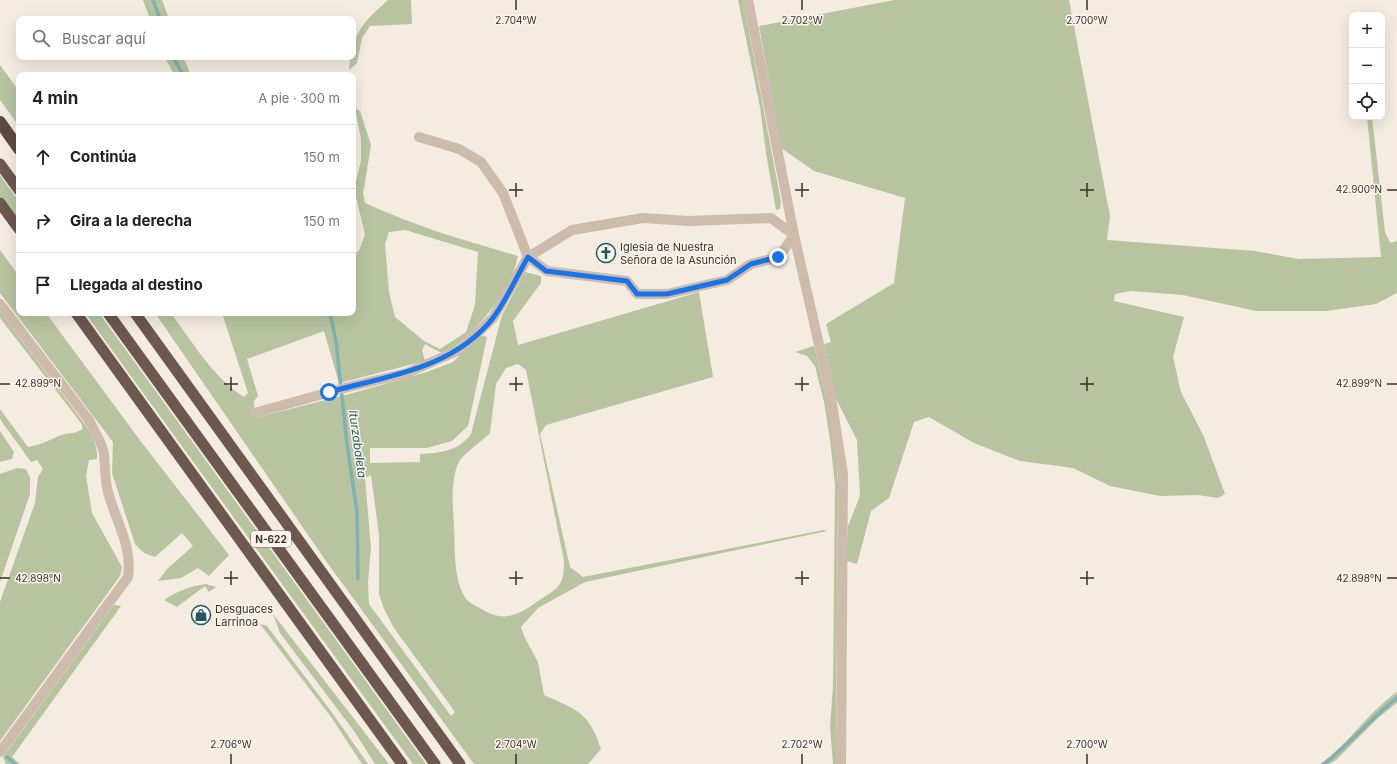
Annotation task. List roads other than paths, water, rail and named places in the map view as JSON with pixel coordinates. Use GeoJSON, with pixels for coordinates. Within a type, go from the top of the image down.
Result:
{"type":"FeatureCollection","features":[{"type":"Feature","properties":{"kind":"highway"},"geometry":{"type":"LineString","coordinates":[[0,122],[16,145]]}},
{"type":"Feature","properties":{"kind":"highway"},"geometry":{"type":"LineString","coordinates":[[0,126],[16,148]]}},
{"type":"Feature","properties":{"kind":"highway"},"geometry":{"type":"LineString","coordinates":[[0,164],[16,186]]}},
{"type":"Feature","properties":{"kind":"highway"},"geometry":{"type":"LineString","coordinates":[[0,203],[16,226]]}},
{"type":"Feature","properties":{"kind":"highway"},"geometry":{"type":"LineString","coordinates":[[0,214],[16,227]]}},
{"type":"Feature","properties":{"kind":"highway","name":"N-622"},"geometry":{"type":"LineString","coordinates":[[78,316],[402,764]]}},
{"type":"Feature","properties":{"kind":"highway","name":"N-622"},"geometry":{"type":"LineString","coordinates":[[110,316],[435,764]]}},
{"type":"Feature","properties":{"kind":"highway"},"geometry":{"type":"LineString","coordinates":[[137,316],[460,764]]}},
{"type":"Feature","properties":{"kind":"street"},"geometry":{"type":"LineString","coordinates":[[748,0],[794,235],[831,397],[843,474],[842,764]]}},
{"type":"Feature","properties":{"kind":"street"},"geometry":{"type":"LineString","coordinates":[[419,136],[459,149],[481,162],[503,193],[528,257],[546,271],[627,281],[637,294],[667,294],[727,280],[751,264],[778,257],[794,235]]}},
{"type":"Feature","properties":{"kind":"street"},"geometry":{"type":"LineString","coordinates":[[255,414],[329,392],[407,373],[459,350],[493,318],[528,257],[572,230],[643,218],[688,221],[770,218],[794,235]]}},
{"type":"Feature","properties":{"kind":"street"},"geometry":{"type":"LineString","coordinates":[[0,304],[89,420],[100,441],[104,453],[107,488],[129,550],[130,564],[128,577],[0,752]]}},
{"type":"Feature","properties":{"kind":"waterway","name":"Iturzabaleta"},"geometry":{"type":"LineString","coordinates":[[153,0],[159,16]]}},
{"type":"Feature","properties":{"kind":"waterway","name":"Iturzabaleta"},"geometry":{"type":"LineString","coordinates":[[175,60],[181,72]]}},
{"type":"Feature","properties":{"kind":"waterway","name":"Iturzabaleta"},"geometry":{"type":"LineString","coordinates":[[331,316],[336,341],[347,444],[357,512],[358,579]]}},
{"type":"Feature","properties":{"kind":"waterway"},"geometry":{"type":"LineString","coordinates":[[1324,764],[1397,698]]}},
{"type":"Feature","properties":{"kind":"waterway"},"geometry":{"type":"LineString","coordinates":[[7,757],[15,764]]}},
{"type":"Feature","properties":{"kind":"place","name":"Iglesia de Nuestra Señora de la Asunción"},"geometry":{"type":"Point","coordinates":[606,253]}},
{"type":"Feature","properties":{"kind":"place","name":"Desguaces Larrinoa"},"geometry":{"type":"Point","coordinates":[201,615]}}]}
